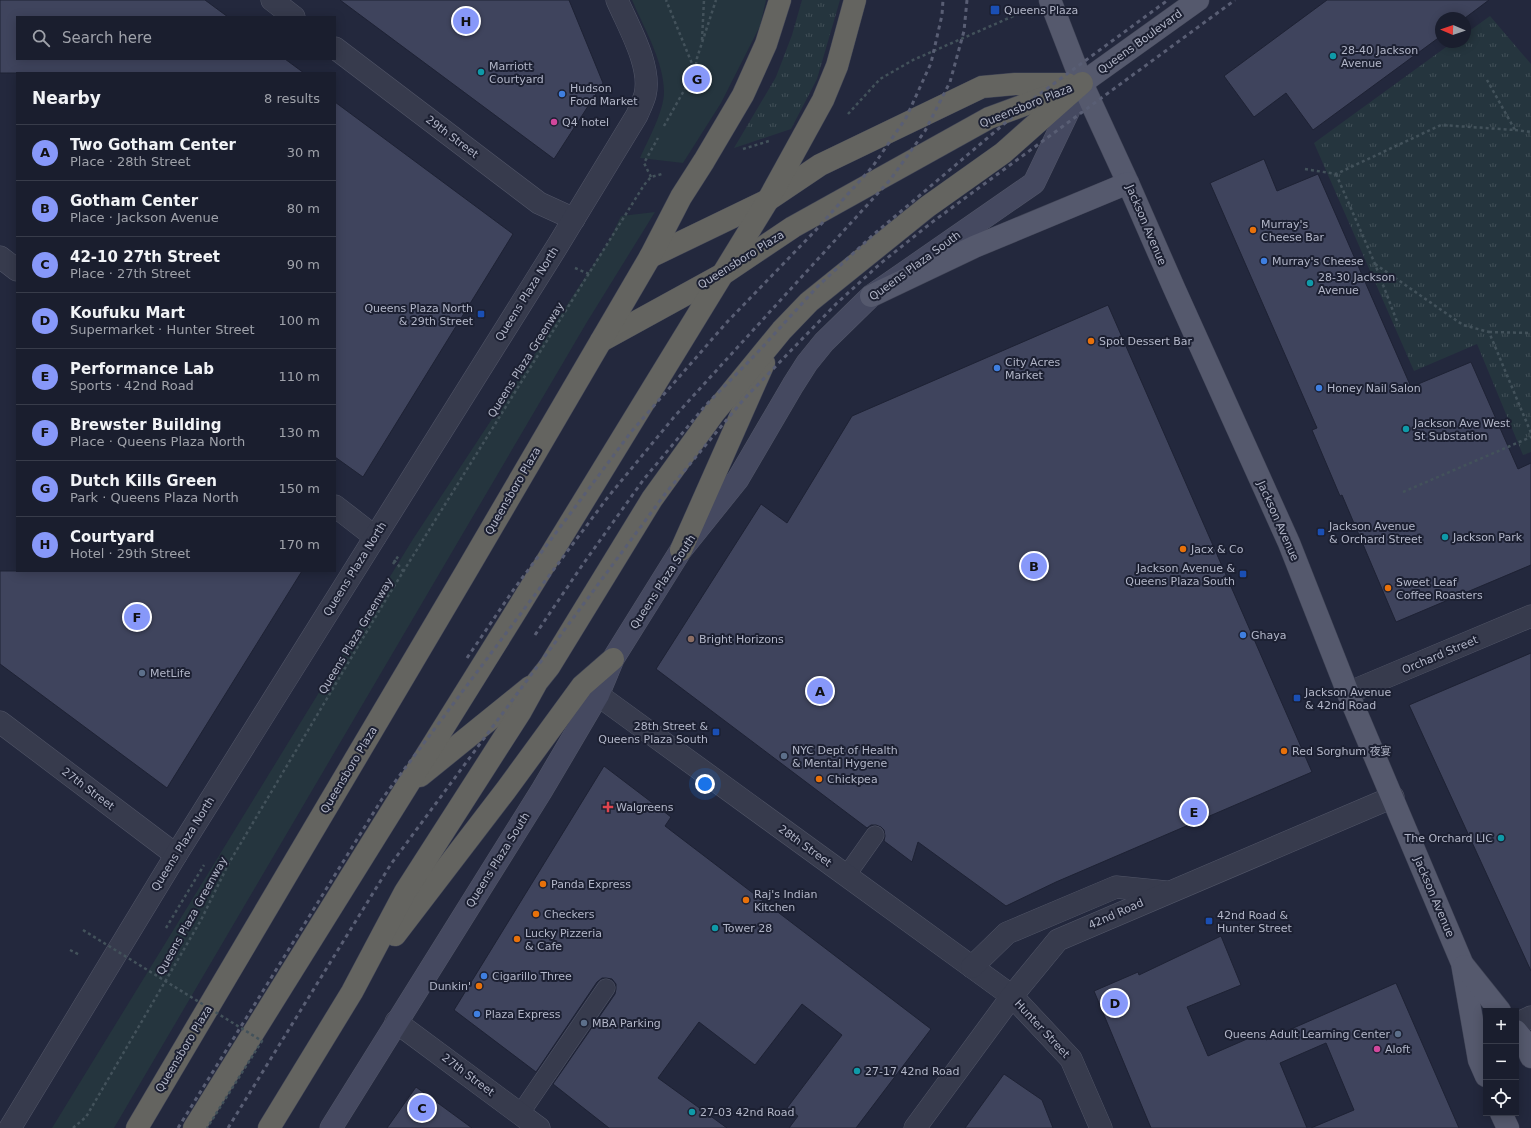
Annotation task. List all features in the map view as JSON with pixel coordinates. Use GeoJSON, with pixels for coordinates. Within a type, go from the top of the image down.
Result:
{"type":"FeatureCollection","features":[{"type":"Feature","properties":{"kind":"highway"},"geometry":{"type":"LineString","coordinates":[[601,341],[650,257],[680,197],[704,161],[743,95],[766,44],[780,0]]}},
{"type":"Feature","properties":{"kind":"highway"},"geometry":{"type":"LineString","coordinates":[[194,1128],[407,787],[768,200],[823,100],[837,66],[855,0]]}},
{"type":"Feature","properties":{"kind":"highway"},"geometry":{"type":"LineString","coordinates":[[650,257],[768,200],[820,165],[982,87],[1016,84],[1082,83]]}},
{"type":"Feature","properties":{"kind":"highway","name":"Queensboro Plaza"},"geometry":{"type":"LineString","coordinates":[[137,1128],[471,564],[601,341],[723,274],[793,227],[989,118],[1082,83]]}},
{"type":"Feature","properties":{"kind":"highway","name":"Queensboro Plaza"},"geometry":{"type":"LineString","coordinates":[[269,1128],[352,992],[404,892],[521,711],[537,682],[552,661],[652,499],[714,413],[776,337],[809,302],[927,207],[1003,153],[1082,83]]}},
{"type":"Feature","properties":{"kind":"highway"},"geometry":{"type":"LineString","coordinates":[[681,550],[776,337]]}},
{"type":"Feature","properties":{"kind":"highway"},"geometry":{"type":"LineString","coordinates":[[352,992],[422,898],[510,785],[582,686],[613,659]]}},
{"type":"Feature","properties":{"kind":"highway"},"geometry":{"type":"LineString","coordinates":[[407,787],[508,703],[537,682]]}},
{"type":"Feature","properties":{"kind":"main road","name":"Jackson Avenue"},"geometry":{"type":"LineString","coordinates":[[1050,0],[1082,83],[1289,543],[1348,693],[1462,963],[1479,1060],[1483,1069]]}},
{"type":"Feature","properties":{"kind":"main road","name":"Queens Boulevard"},"geometry":{"type":"LineString","coordinates":[[1082,83],[1198,0]]}},
{"type":"Feature","properties":{"kind":"main road","name":"Queens Plaza South"},"geometry":{"type":"LineString","coordinates":[[331,1128],[542,790],[598,695],[613,659],[681,550],[738,479],[807,363],[824,342],[871,296],[1034,182],[1082,83]]}},
{"type":"Feature","properties":{"kind":"main road"},"geometry":{"type":"LineString","coordinates":[[871,296],[974,247],[1128,183]]}},
{"type":"Feature","properties":{"kind":"main road","name":"Jackson Avenue"},"geometry":{"type":"LineString","coordinates":[[1462,963],[1498,1008]]}},
{"type":"Feature","properties":{"kind":"main road"},"geometry":{"type":"LineString","coordinates":[[1519,1035],[1525,1042],[1531,1057]]}},
{"type":"Feature","properties":{"kind":"main road"},"geometry":{"type":"LineString","coordinates":[[1502,1116],[1508,1128]]}},
{"type":"Feature","properties":{"kind":"street"},"geometry":{"type":"LineString","coordinates":[[272,0],[293,16]]}},
{"type":"Feature","properties":{"kind":"street","name":"Queens Plaza North"},"geometry":{"type":"LineString","coordinates":[[10,1128],[176,855],[574,219],[637,115],[645,94],[646,76],[640,52],[616,0]]}},
{"type":"Feature","properties":{"kind":"street","name":"29th Street"},"geometry":{"type":"LineString","coordinates":[[336,49],[539,203],[574,219]]}},
{"type":"Feature","properties":{"kind":"street"},"geometry":{"type":"LineString","coordinates":[[0,257],[16,269]]}},
{"type":"Feature","properties":{"kind":"street"},"geometry":{"type":"LineString","coordinates":[[336,507],[375,537]]}},
{"type":"Feature","properties":{"kind":"street","name":"Orchard Street"},"geometry":{"type":"LineString","coordinates":[[1348,693],[1531,616]]}},
{"type":"Feature","properties":{"kind":"street","name":"28th Street"},"geometry":{"type":"LineString","coordinates":[[598,695],[1012,996]]}},
{"type":"Feature","properties":{"kind":"street","name":"27th Street"},"geometry":{"type":"LineString","coordinates":[[0,722],[176,855]]}},
{"type":"Feature","properties":{"kind":"street","name":"42nd Road"},"geometry":{"type":"LineString","coordinates":[[915,1128],[1012,996],[1058,940],[1392,797]]}},
{"type":"Feature","properties":{"kind":"street"},"geometry":{"type":"LineString","coordinates":[[972,967],[1007,933],[1116,887],[1168,892]]}},
{"type":"Feature","properties":{"kind":"street","name":"Hunter Street"},"geometry":{"type":"LineString","coordinates":[[1012,996],[1071,1059],[1100,1128]]}},
{"type":"Feature","properties":{"kind":"street"},"geometry":{"type":"LineString","coordinates":[[1519,1023],[1531,1017]]}},
{"type":"Feature","properties":{"kind":"street","name":"27th Street"},"geometry":{"type":"LineString","coordinates":[[396,1022],[539,1128]]}},
{"type":"Feature","properties":{"kind":"lane"},"geometry":{"type":"LineString","coordinates":[[846,876],[875,835]]}},
{"type":"Feature","properties":{"kind":"lane"},"geometry":{"type":"LineString","coordinates":[[520,1114],[606,988]]}},
{"type":"Feature","properties":{"kind":"path"},"geometry":{"type":"LineString","coordinates":[[702,44],[704,0]]}},
{"type":"Feature","properties":{"kind":"path"},"geometry":{"type":"LineString","coordinates":[[695,71],[697,58],[716,0]]}},
{"type":"Feature","properties":{"kind":"path"},"geometry":{"type":"LineString","coordinates":[[846,116],[880,79],[913,60],[1010,17]]}},
{"type":"Feature","properties":{"kind":"path"},"geometry":{"type":"LineString","coordinates":[[1488,80],[1515,130]]}},
{"type":"Feature","properties":{"kind":"path"},"geometry":{"type":"LineString","coordinates":[[1305,169],[1336,174],[1441,125],[1531,132]]}},
{"type":"Feature","properties":{"kind":"path"},"geometry":{"type":"LineString","coordinates":[[741,150],[771,140]]}},
{"type":"Feature","properties":{"kind":"path"},"geometry":{"type":"LineString","coordinates":[[644,163],[651,177],[666,173]]}},
{"type":"Feature","properties":{"kind":"path"},"geometry":{"type":"LineString","coordinates":[[1336,174],[1375,264],[1398,324]]}},
{"type":"Feature","properties":{"kind":"path","name":"Queens Plaza Greenway"},"geometry":{"type":"LineString","coordinates":[[73,1128],[86,1116],[201,920],[229,864],[388,596],[636,197],[651,177]]}},
{"type":"Feature","properties":{"kind":"path"},"geometry":{"type":"LineString","coordinates":[[1375,264],[1463,325],[1489,332],[1531,333]]}},
{"type":"Feature","properties":{"kind":"path"},"geometry":{"type":"LineString","coordinates":[[578,269],[589,274]]}},
{"type":"Feature","properties":{"kind":"path"},"geometry":{"type":"LineString","coordinates":[[1489,332],[1531,433]]}},
{"type":"Feature","properties":{"kind":"path"},"geometry":{"type":"LineString","coordinates":[[1403,492],[1531,437]]}},
{"type":"Feature","properties":{"kind":"path"},"geometry":{"type":"LineString","coordinates":[[392,558],[404,572]]}},
{"type":"Feature","properties":{"kind":"path"},"geometry":{"type":"LineString","coordinates":[[83,930],[262,1042],[207,1128]]}},
{"type":"Feature","properties":{"kind":"path"},"geometry":{"type":"LineString","coordinates":[[70,950],[80,955]]}},
{"type":"Feature","properties":{"kind":"green space"},"geometry":{"type":"Polygon","coordinates":[[[632,0],[766,0],[760,26],[721,103],[683,163],[640,158],[659,116],[664,92],[661,69],[657,57],[632,0]]]}},
{"type":"Feature","properties":{"kind":"green space"},"geometry":{"type":"Polygon","coordinates":[[[802,0],[840,0],[817,79],[791,129],[734,148],[776,77],[792,35],[802,0]]]}},
{"type":"Feature","properties":{"kind":"green space"},"geometry":{"type":"Polygon","coordinates":[[[1490,16],[1531,64],[1531,452],[1523,455],[1477,344],[1414,371],[1314,143],[1445,48],[1471,48],[1471,30],[1490,16]]]}},
{"type":"Feature","properties":{"kind":"green space"},"geometry":{"type":"Polygon","coordinates":[[[655,212],[587,322],[114,1128],[52,1128],[413,539],[609,241],[621,216],[655,212]]]}},
{"type":"Feature","properties":{"kind":"building"},"geometry":{"type":"Polygon","coordinates":[[[0,0],[205,0],[227,16],[16,16],[16,60],[286,60],[303,72],[16,72],[0,73],[0,0]]]}},
{"type":"Feature","properties":{"kind":"building","name":"Marriott Courtyard"},"geometry":{"type":"Polygon","coordinates":[[[340,0],[569,0],[603,83],[554,159],[340,0]]]}},
{"type":"Feature","properties":{"kind":"building","name":"28-40 Jackson Avenue"},"geometry":{"type":"Polygon","coordinates":[[[1327,0],[1489,0],[1471,14],[1471,12],[1435,12],[1435,40],[1313,130],[1286,93],[1254,117],[1224,76],[1327,0]]]}},
{"type":"Feature","properties":{"kind":"building"},"geometry":{"type":"Polygon","coordinates":[[[336,103],[513,234],[363,477],[336,458],[336,103]]]}},
{"type":"Feature","properties":{"kind":"building"},"geometry":{"type":"Polygon","coordinates":[[[1264,159],[1277,191],[1318,174],[1411,387],[1471,362],[1518,469],[1531,463],[1531,565],[1396,622],[1342,495],[1340,496],[1312,430],[1317,428],[1210,183],[1264,159]]]}},
{"type":"Feature","properties":{"kind":"building"},"geometry":{"type":"Polygon","coordinates":[[[1108,305],[1312,772],[1056,882],[1006,906],[918,842],[912,862],[884,841],[884,830],[881,827],[871,825],[867,828],[656,669],[761,504],[787,523],[852,416],[1108,305]]]}},
{"type":"Feature","properties":{"kind":"building"},"geometry":{"type":"Polygon","coordinates":[[[0,571],[301,572],[167,788],[0,664],[0,571]]]}},
{"type":"Feature","properties":{"kind":"building","name":"The Orchard LIC"},"geometry":{"type":"Polygon","coordinates":[[[1531,653],[1531,971],[1409,705],[1531,653]]]}},
{"type":"Feature","properties":{"kind":"building"},"geometry":{"type":"Polygon","coordinates":[[[604,766],[671,817],[665,826],[931,1029],[856,1128],[789,1128],[798,1116],[787,1108],[842,1035],[802,1004],[755,1065],[699,1022],[658,1078],[727,1128],[609,1128],[553,1084],[615,994],[616,984],[612,979],[602,978],[597,982],[536,1072],[454,1010],[604,766]]]}},
{"type":"Feature","properties":{"kind":"building"},"geometry":{"type":"Polygon","coordinates":[[[1221,936],[1241,985],[1187,1007],[1208,1056],[1263,1032],[1266,1040],[1396,983],[1459,1128],[1311,1128],[1354,1110],[1326,1043],[1280,1063],[1307,1128],[1151,1128],[1094,991],[1138,972],[1139,975],[1221,936]]]}},
{"type":"Feature","properties":{"kind":"building"},"geometry":{"type":"Polygon","coordinates":[[[1004,1074],[1042,1100],[1053,1128],[965,1128],[1004,1074]]]}},
{"type":"Feature","properties":{"kind":"building"},"geometry":{"type":"Polygon","coordinates":[[[416,1087],[472,1128],[387,1128],[416,1087]]]}},
{"type":"Feature","properties":{"kind":"railway"},"geometry":{"type":"LineString","coordinates":[[467,658],[514,589],[631,432],[728,321],[815,231],[873,166],[906,118],[931,63],[942,15],[943,0]]}},
{"type":"Feature","properties":{"kind":"railway"},"geometry":{"type":"LineString","coordinates":[[178,1128],[382,799],[608,497],[674,417],[890,180],[925,131],[950,82],[964,31],[967,0]]}},
{"type":"Feature","properties":{"kind":"railway"},"geometry":{"type":"LineString","coordinates":[[535,635],[581,567],[644,479],[705,406],[757,353],[818,286],[873,235],[1037,96],[1168,0]]}},
{"type":"Feature","properties":{"kind":"railway"},"geometry":{"type":"LineString","coordinates":[[228,1128],[391,864],[665,494],[744,399],[837,303],[881,263],[931,223],[1235,0]]}},
{"type":"Feature","properties":{"kind":"place","name":"Queens Plaza"},"geometry":{"type":"Point","coordinates":[995,10]}},
{"type":"Feature","properties":{"kind":"place","name":"Courtyard"},"geometry":{"type":"Point","coordinates":[466,21]}},
{"type":"Feature","properties":{"kind":"place","name":"28-40 Jackson Avenue"},"geometry":{"type":"Point","coordinates":[1333,56]}},
{"type":"Feature","properties":{"kind":"place","name":"Marriott Courtyard"},"geometry":{"type":"Point","coordinates":[481,72]}},
{"type":"Feature","properties":{"kind":"place","name":"Dutch Kills Green"},"geometry":{"type":"Point","coordinates":[697,79]}},
{"type":"Feature","properties":{"kind":"place","name":"Hudson Food Market"},"geometry":{"type":"Point","coordinates":[562,94]}},
{"type":"Feature","properties":{"kind":"place","name":"Q4 hotel"},"geometry":{"type":"Point","coordinates":[554,122]}},
{"type":"Feature","properties":{"kind":"place","name":"Murray's Cheese Bar"},"geometry":{"type":"Point","coordinates":[1253,230]}},
{"type":"Feature","properties":{"kind":"place","name":"Murray's Cheese"},"geometry":{"type":"Point","coordinates":[1264,261]}},
{"type":"Feature","properties":{"kind":"place","name":"28-30 Jackson Avenue"},"geometry":{"type":"Point","coordinates":[1310,283]}},
{"type":"Feature","properties":{"kind":"place","name":"Queens Plaza North & 29th Street"},"geometry":{"type":"Point","coordinates":[481,314]}},
{"type":"Feature","properties":{"kind":"place","name":"Spot Dessert Bar"},"geometry":{"type":"Point","coordinates":[1091,341]}},
{"type":"Feature","properties":{"kind":"place","name":"City Acres Market"},"geometry":{"type":"Point","coordinates":[997,368]}},
{"type":"Feature","properties":{"kind":"place","name":"Honey Nail Salon"},"geometry":{"type":"Point","coordinates":[1319,388]}},
{"type":"Feature","properties":{"kind":"place","name":"Jackson Ave West St Substation"},"geometry":{"type":"Point","coordinates":[1406,429]}},
{"type":"Feature","properties":{"kind":"place","name":"Jackson Avenue & Orchard Street"},"geometry":{"type":"Point","coordinates":[1321,532]}},
{"type":"Feature","properties":{"kind":"place","name":"Jackson Park"},"geometry":{"type":"Point","coordinates":[1445,537]}},
{"type":"Feature","properties":{"kind":"place","name":"Jacx & Co"},"geometry":{"type":"Point","coordinates":[1183,549]}},
{"type":"Feature","properties":{"kind":"place","name":"Gotham Center"},"geometry":{"type":"Point","coordinates":[1034,566]}},
{"type":"Feature","properties":{"kind":"place","name":"Jackson Avenue & Queens Plaza South"},"geometry":{"type":"Point","coordinates":[1243,574]}},
{"type":"Feature","properties":{"kind":"place","name":"Sweet Leaf Coffee Roasters"},"geometry":{"type":"Point","coordinates":[1388,588]}},
{"type":"Feature","properties":{"kind":"place","name":"Brewster Building"},"geometry":{"type":"Point","coordinates":[137,617]}},
{"type":"Feature","properties":{"kind":"place","name":"Ghaya"},"geometry":{"type":"Point","coordinates":[1243,635]}},
{"type":"Feature","properties":{"kind":"place","name":"Bright Horizons"},"geometry":{"type":"Point","coordinates":[691,639]}},
{"type":"Feature","properties":{"kind":"place","name":"MetLife"},"geometry":{"type":"Point","coordinates":[142,673]}},
{"type":"Feature","properties":{"kind":"place","name":"Two Gotham Center"},"geometry":{"type":"Point","coordinates":[820,691]}},
{"type":"Feature","properties":{"kind":"place","name":"Jackson Avenue & 42nd Road"},"geometry":{"type":"Point","coordinates":[1297,698]}},
{"type":"Feature","properties":{"kind":"place","name":"28th Street & Queens Plaza South"},"geometry":{"type":"Point","coordinates":[716,732]}},
{"type":"Feature","properties":{"kind":"place","name":"Red Sorghum 夜宴"},"geometry":{"type":"Point","coordinates":[1284,751]}},
{"type":"Feature","properties":{"kind":"place","name":"NYC Dept of Health & Mental Hygene"},"geometry":{"type":"Point","coordinates":[784,756]}},
{"type":"Feature","properties":{"kind":"place","name":"Chickpea"},"geometry":{"type":"Point","coordinates":[819,779]}},
{"type":"Feature","properties":{"kind":"place","name":"Walgreens"},"geometry":{"type":"Point","coordinates":[608,807]}},
{"type":"Feature","properties":{"kind":"place","name":"Performance Lab"},"geometry":{"type":"Point","coordinates":[1194,812]}},
{"type":"Feature","properties":{"kind":"place","name":"The Orchard LIC"},"geometry":{"type":"Point","coordinates":[1501,838]}},
{"type":"Feature","properties":{"kind":"place","name":"Panda Express"},"geometry":{"type":"Point","coordinates":[543,884]}},
{"type":"Feature","properties":{"kind":"place","name":"Raj's Indian Kitchen"},"geometry":{"type":"Point","coordinates":[746,900]}},
{"type":"Feature","properties":{"kind":"place","name":"Checkers"},"geometry":{"type":"Point","coordinates":[536,914]}},
{"type":"Feature","properties":{"kind":"place","name":"42nd Road & Hunter Street"},"geometry":{"type":"Point","coordinates":[1209,921]}},
{"type":"Feature","properties":{"kind":"place","name":"Tower 28"},"geometry":{"type":"Point","coordinates":[715,928]}},
{"type":"Feature","properties":{"kind":"place","name":"Lucky Pizzeria & Cafe"},"geometry":{"type":"Point","coordinates":[517,939]}},
{"type":"Feature","properties":{"kind":"place","name":"Cigarillo Three"},"geometry":{"type":"Point","coordinates":[484,976]}},
{"type":"Feature","properties":{"kind":"place","name":"Dunkin'"},"geometry":{"type":"Point","coordinates":[479,986]}},
{"type":"Feature","properties":{"kind":"place","name":"Koufuku Mart"},"geometry":{"type":"Point","coordinates":[1115,1003]}},
{"type":"Feature","properties":{"kind":"place","name":"Plaza Express"},"geometry":{"type":"Point","coordinates":[477,1014]}},
{"type":"Feature","properties":{"kind":"place","name":"MBA Parking"},"geometry":{"type":"Point","coordinates":[584,1023]}},
{"type":"Feature","properties":{"kind":"place","name":"Queens Adult Learning Center"},"geometry":{"type":"Point","coordinates":[1398,1034]}},
{"type":"Feature","properties":{"kind":"place","name":"Aloft"},"geometry":{"type":"Point","coordinates":[1377,1049]}},
{"type":"Feature","properties":{"kind":"place","name":"27-17 42nd Road"},"geometry":{"type":"Point","coordinates":[857,1071]}},
{"type":"Feature","properties":{"kind":"place","name":"42-10 27th Street"},"geometry":{"type":"Point","coordinates":[422,1108]}},
{"type":"Feature","properties":{"kind":"place","name":"27-03 42nd Road"},"geometry":{"type":"Point","coordinates":[692,1112]}}]}
